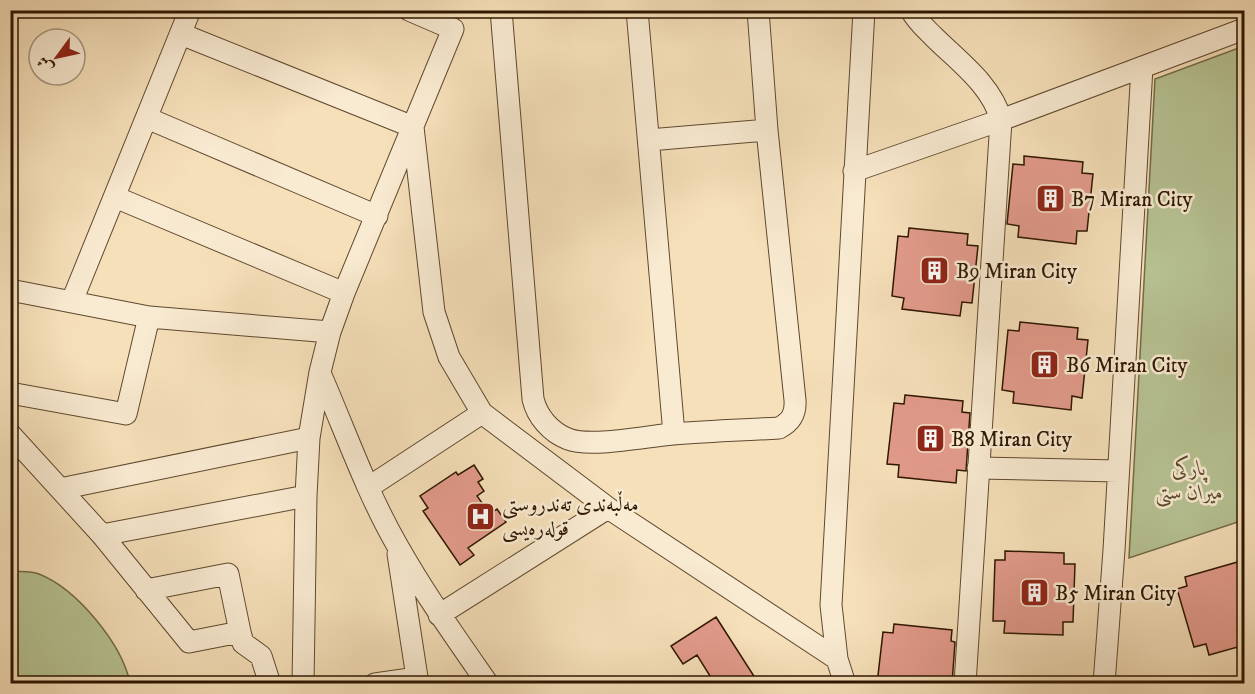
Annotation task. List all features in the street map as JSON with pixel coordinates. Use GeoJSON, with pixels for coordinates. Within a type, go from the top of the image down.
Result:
{"type":"FeatureCollection","features":[{"type":"Feature","properties":{"kind":"street"},"geometry":{"type":"LineString","coordinates":[[72,301],[190,10]]}},
{"type":"Feature","properties":{"kind":"street"},"geometry":{"type":"LineString","coordinates":[[303,684],[309,438],[320,372],[330,332],[344,293],[453,28],[409,10]]}},
{"type":"Feature","properties":{"kind":"street"},"geometry":{"type":"LineString","coordinates":[[501,10],[535,407],[543,420],[555,431],[576,441],[778,428],[787,424],[796,410],[767,130],[758,10]]}},
{"type":"Feature","properties":{"kind":"street"},"geometry":{"type":"LineString","coordinates":[[638,10],[674,434]]}},
{"type":"Feature","properties":{"kind":"street"},"geometry":{"type":"LineString","coordinates":[[845,684],[837,659],[831,605],[864,10]]}},
{"type":"Feature","properties":{"kind":"street"},"geometry":{"type":"LineString","coordinates":[[911,10],[921,24],[984,87],[995,102],[1000,120],[964,684]]}},
{"type":"Feature","properties":{"kind":"street"},"geometry":{"type":"LineString","coordinates":[[854,171],[1000,120],[1245,29]]}},
{"type":"Feature","properties":{"kind":"street"},"geometry":{"type":"LineString","coordinates":[[181,34],[413,127]]}},
{"type":"Feature","properties":{"kind":"street"},"geometry":{"type":"LineString","coordinates":[[1104,684],[1142,67]]}},
{"type":"Feature","properties":{"kind":"street"},"geometry":{"type":"LineString","coordinates":[[147,118],[377,216]]}},
{"type":"Feature","properties":{"kind":"street"},"geometry":{"type":"LineString","coordinates":[[413,127],[434,312],[449,357],[482,413],[608,508],[837,659]]}},
{"type":"Feature","properties":{"kind":"street"},"geometry":{"type":"LineString","coordinates":[[649,140],[767,130]]}},
{"type":"Feature","properties":{"kind":"street"},"geometry":{"type":"LineString","coordinates":[[115,197],[344,293]]}},
{"type":"Feature","properties":{"kind":"street"},"geometry":{"type":"LineString","coordinates":[[10,290],[149,317],[330,332]]}},
{"type":"Feature","properties":{"kind":"street"},"geometry":{"type":"LineString","coordinates":[[10,393],[126,414],[149,317]]}},
{"type":"Feature","properties":{"kind":"street"},"geometry":{"type":"LineString","coordinates":[[320,372],[396,544],[440,615],[488,684]]}},
{"type":"Feature","properties":{"kind":"street"},"geometry":{"type":"LineString","coordinates":[[369,487],[482,413]]}},
{"type":"Feature","properties":{"kind":"street"},"geometry":{"type":"LineString","coordinates":[[10,434],[102,535],[189,642],[240,632]]}},
{"type":"Feature","properties":{"kind":"street"},"geometry":{"type":"LineString","coordinates":[[60,489],[309,438]]}},
{"type":"Feature","properties":{"kind":"street"},"geometry":{"type":"LineString","coordinates":[[978,468],[1118,471]]}},
{"type":"Feature","properties":{"kind":"street"},"geometry":{"type":"LineString","coordinates":[[102,535],[306,496]]}},
{"type":"Feature","properties":{"kind":"street"},"geometry":{"type":"LineString","coordinates":[[440,615],[608,508]]}},
{"type":"Feature","properties":{"kind":"street"},"geometry":{"type":"LineString","coordinates":[[375,684],[418,681],[396,544]]}},
{"type":"Feature","properties":{"kind":"street"},"geometry":{"type":"LineString","coordinates":[[146,590],[228,574],[243,643],[261,656],[270,684]]}},
{"type":"Feature","properties":{"kind":"green space","name":"پارکی میران ستی"},"geometry":{"type":"Polygon","coordinates":[[[1244,46],[1244,520],[1129,558],[1155,79],[1244,46]]]}},
{"type":"Feature","properties":{"kind":"green space"},"geometry":{"type":"Polygon","coordinates":[[[11,571],[39,574],[53,581],[82,605],[108,635],[118,652],[130,683],[11,683],[11,571]]]}},
{"type":"Feature","properties":{"kind":"building","name":"B7 Miran City"},"geometry":{"type":"Polygon","coordinates":[[[1024,156],[1083,162],[1082,173],[1093,174],[1087,231],[1077,231],[1076,244],[1018,237],[1019,226],[1007,224],[1013,164],[1024,165],[1024,156]]]}},
{"type":"Feature","properties":{"kind":"building","name":"B9 Miran City"},"geometry":{"type":"Polygon","coordinates":[[[909,228],[968,234],[967,245],[978,246],[972,303],[962,302],[960,316],[902,309],[904,298],[892,296],[898,236],[908,237],[909,228]]]}},
{"type":"Feature","properties":{"kind":"building","name":"B6 Miran City"},"geometry":{"type":"Polygon","coordinates":[[[1020,322],[1078,328],[1077,339],[1088,340],[1082,398],[1072,396],[1071,410],[1013,403],[1014,392],[1002,390],[1008,330],[1019,331],[1020,322]]]}},
{"type":"Feature","properties":{"kind":"building","name":"B8 Miran City"},"geometry":{"type":"Polygon","coordinates":[[[905,395],[963,401],[962,412],[970,413],[966,471],[957,470],[956,483],[898,477],[899,465],[887,464],[894,403],[904,404],[905,395]]]}},
{"type":"Feature","properties":{"kind":"building","name":"مەڵبەندی تەندروستی قولەرەیسی"},"geometry":{"type":"Polygon","coordinates":[[[474,465],[483,479],[478,482],[484,491],[477,496],[490,514],[497,509],[506,522],[468,548],[474,555],[460,565],[423,511],[428,508],[420,496],[456,472],[458,475],[474,465]]]}},
{"type":"Feature","properties":{"kind":"building","name":"B5 Miran City"},"geometry":{"type":"Polygon","coordinates":[[[1005,551],[1064,553],[1064,564],[1075,564],[1073,622],[1063,622],[1063,635],[1004,633],[1005,621],[993,621],[995,560],[1005,560],[1005,551]]]}},
{"type":"Feature","properties":{"kind":"building"},"geometry":{"type":"Polygon","coordinates":[[[1241,561],[1245,573],[1245,645],[1209,655],[1206,644],[1194,647],[1177,589],[1187,586],[1185,577],[1241,561]]]}},
{"type":"Feature","properties":{"kind":"building"},"geometry":{"type":"Polygon","coordinates":[[[716,617],[759,684],[715,684],[697,655],[683,664],[671,646],[716,617]]]}},
{"type":"Feature","properties":{"kind":"building"},"geometry":{"type":"Polygon","coordinates":[[[894,624],[952,630],[951,641],[955,642],[952,684],[877,684],[883,632],[893,633],[894,624]]]}},
{"type":"Feature","properties":{"kind":"place","name":"B7 Miran City"},"geometry":{"type":"Point","coordinates":[1050,199]}},
{"type":"Feature","properties":{"kind":"place","name":"B9 Miran City"},"geometry":{"type":"Point","coordinates":[935,271]}},
{"type":"Feature","properties":{"kind":"place","name":"B6 Miran City"},"geometry":{"type":"Point","coordinates":[1045,365]}},
{"type":"Feature","properties":{"kind":"place","name":"B8 Miran City"},"geometry":{"type":"Point","coordinates":[930,439]}},
{"type":"Feature","properties":{"kind":"place","name":"مەڵبەندی تەندروستی قولەرەیسی"},"geometry":{"type":"Point","coordinates":[481,516]}},
{"type":"Feature","properties":{"kind":"place","name":"B5 Miran City"},"geometry":{"type":"Point","coordinates":[1034,593]}}]}
